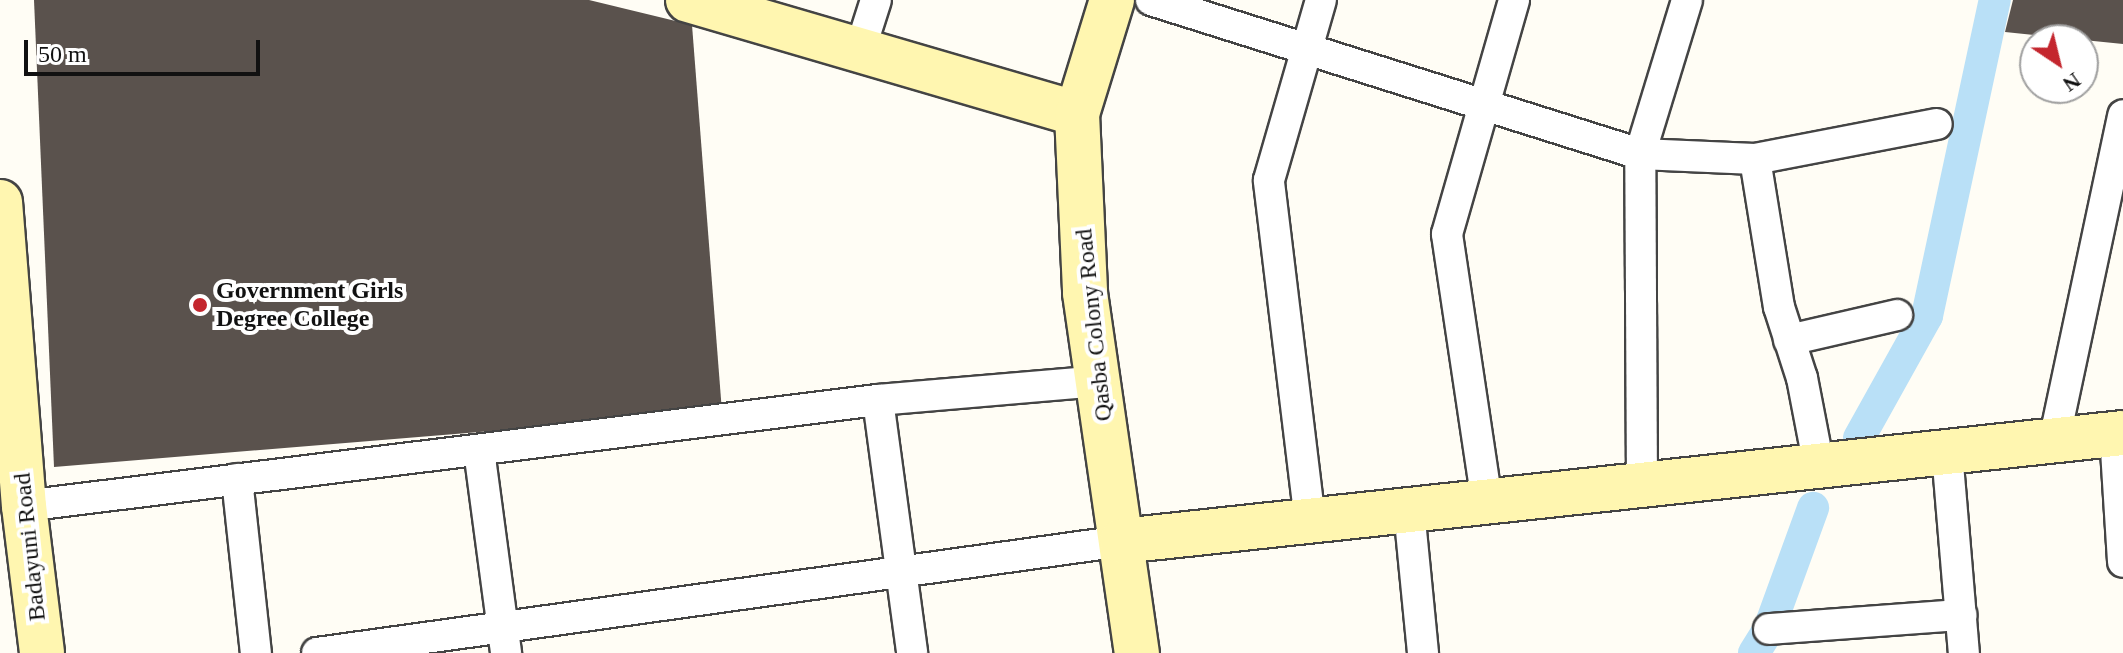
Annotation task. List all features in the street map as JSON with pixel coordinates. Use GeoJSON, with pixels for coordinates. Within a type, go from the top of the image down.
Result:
{"type":"FeatureCollection","features":[{"type":"Feature","properties":{"kind":"street"},"geometry":{"type":"LineString","coordinates":[[688,0],[1077,114]]}},
{"type":"Feature","properties":{"kind":"street"},"geometry":{"type":"LineString","coordinates":[[860,50],[876,0]]}},
{"type":"Feature","properties":{"kind":"street","name":"Qasba Colony Road"},"geometry":{"type":"LineString","coordinates":[[1112,0],[1077,114],[1085,293],[1137,653]]}},
{"type":"Feature","properties":{"kind":"street"},"geometry":{"type":"LineString","coordinates":[[1151,0],[1640,154],[1755,159],[1937,124]]}},
{"type":"Feature","properties":{"kind":"street"},"geometry":{"type":"LineString","coordinates":[[1310,521],[1269,180],[1321,0]]}},
{"type":"Feature","properties":{"kind":"street"},"geometry":{"type":"LineString","coordinates":[[1487,502],[1447,234],[1514,0]]}},
{"type":"Feature","properties":{"kind":"street"},"geometry":{"type":"LineString","coordinates":[[1642,486],[1640,154],[1687,0]]}},
{"type":"Feature","properties":{"kind":"street"},"geometry":{"type":"LineString","coordinates":[[2054,441],[2123,115]]}},
{"type":"Feature","properties":{"kind":"street"},"geometry":{"type":"LineString","coordinates":[[1755,159],[1779,307],[1802,378],[1819,466]]}},
{"type":"Feature","properties":{"kind":"street","name":"Badayuni Road"},"geometry":{"type":"LineString","coordinates":[[0,202],[24,506],[42,653]]}},
{"type":"Feature","properties":{"kind":"street"},"geometry":{"type":"LineString","coordinates":[[1789,340],[1897,315]]}},
{"type":"Feature","properties":{"kind":"street"},"geometry":{"type":"LineString","coordinates":[[24,506],[878,400],[1098,381]]}},
{"type":"Feature","properties":{"kind":"street"},"geometry":{"type":"LineString","coordinates":[[878,400],[912,653]]}},
{"type":"Feature","properties":{"kind":"street"},"geometry":{"type":"LineString","coordinates":[[317,653],[504,640],[901,572],[1122,541],[2119,434],[2123,562]]}},
{"type":"Feature","properties":{"kind":"street"},"geometry":{"type":"LineString","coordinates":[[479,450],[504,640]]}},
{"type":"Feature","properties":{"kind":"street"},"geometry":{"type":"LineString","coordinates":[[1947,452],[1964,653]]}},
{"type":"Feature","properties":{"kind":"street"},"geometry":{"type":"LineString","coordinates":[[237,479],[256,653]]}},
{"type":"Feature","properties":{"kind":"street"},"geometry":{"type":"LineString","coordinates":[[1409,510],[1423,653]]}},
{"type":"Feature","properties":{"kind":"street"},"geometry":{"type":"LineString","coordinates":[[1769,629],[1961,615]]}},
{"type":"Feature","properties":{"kind":"building","name":"Government Girls Degree College"},"geometry":{"type":"Polygon","coordinates":[[[34,0],[589,0],[692,25],[722,412],[54,467],[34,0]]]}},
{"type":"Feature","properties":{"kind":"building"},"geometry":{"type":"Polygon","coordinates":[[[2013,0],[2123,0],[2123,44],[2099,42],[2099,24],[2019,24],[2019,33],[2005,32],[2013,0]]]}},
{"type":"Feature","properties":{"kind":"waterway"},"geometry":{"type":"LineString","coordinates":[[1859,438],[1927,316],[1995,0]]}},
{"type":"Feature","properties":{"kind":"waterway"},"geometry":{"type":"LineString","coordinates":[[1754,653],[1769,629],[1813,508]]}},
{"type":"Feature","properties":{"kind":"place","name":"Government Girls Degree College"},"geometry":{"type":"Point","coordinates":[200,305]}}]}
